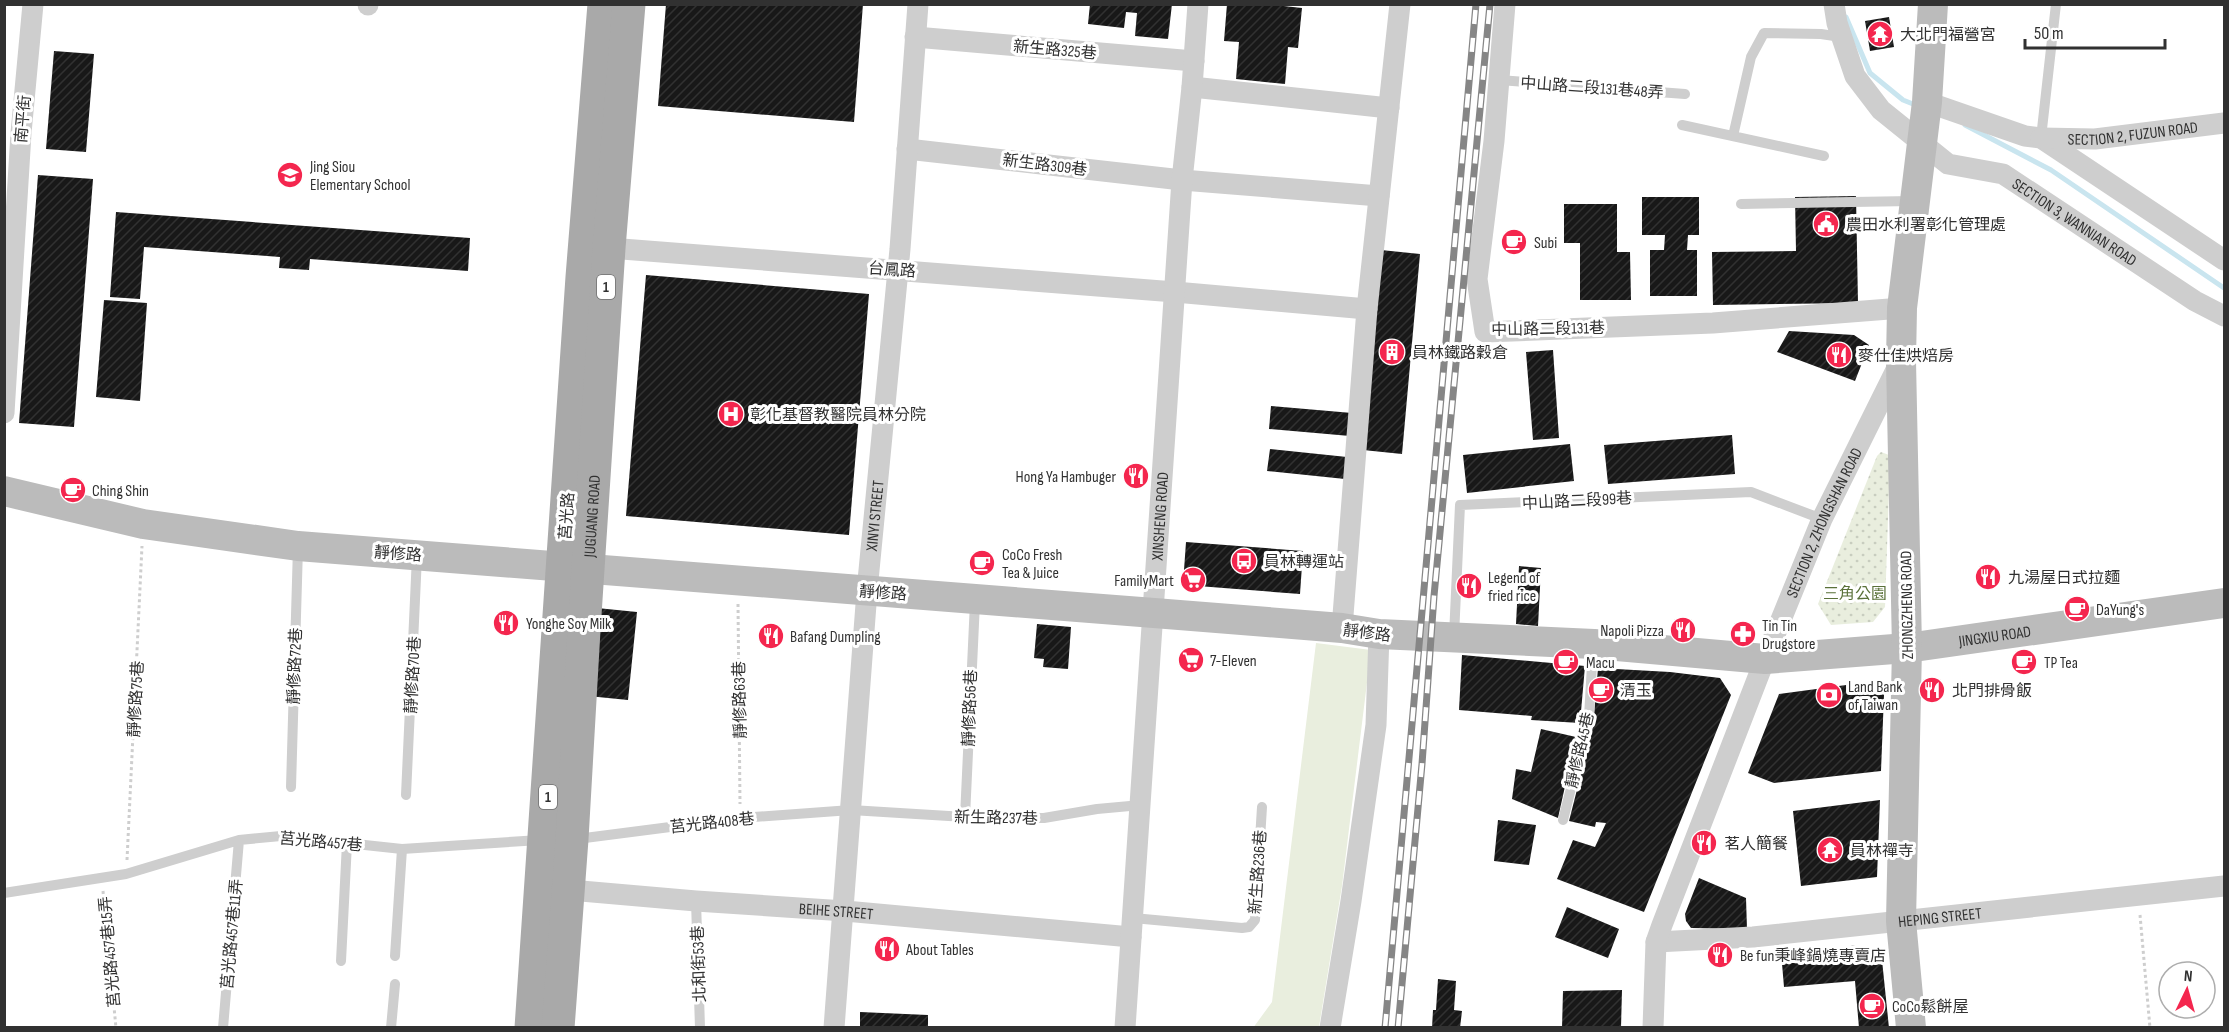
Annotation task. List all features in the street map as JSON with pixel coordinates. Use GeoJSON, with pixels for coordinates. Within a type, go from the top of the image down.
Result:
{"type":"FeatureCollection","features":[{"type":"Feature","properties":{"kind":"main road","name":"莒光路"},"geometry":{"type":"LineString","coordinates":[[531,1028],[554,888],[558,839],[576,568],[582,277],[604,4]]}},
{"type":"Feature","properties":{"kind":"main road","name":"JUGUANG ROAD"},"geometry":{"type":"LineString","coordinates":[[576,568],[609,248],[629,4]]}},
{"type":"Feature","properties":{"kind":"main road","name":"1"},"geometry":{"type":"LineString","coordinates":[[554,888],[558,1028]]}},
{"type":"Feature","properties":{"kind":"street","name":"南平街"},"geometry":{"type":"LineString","coordinates":[[4,413],[13,132],[33,4]]}},
{"type":"Feature","properties":{"kind":"street","name":"XINYI STREET"},"geometry":{"type":"LineString","coordinates":[[834,1028],[845,911],[867,591],[898,270],[918,4]]}},
{"type":"Feature","properties":{"kind":"street","name":"XINSHENG ROAD"},"geometry":{"type":"LineString","coordinates":[[1125,1028],[1182,180],[1198,4]]}},
{"type":"Feature","properties":{"kind":"street"},"geometry":{"type":"LineString","coordinates":[[1342,628],[1367,309],[1400,4]]}},
{"type":"Feature","properties":{"kind":"street","name":"中山路二段131巷"},"geometry":{"type":"LineString","coordinates":[[1505,4],[1494,141],[1477,279],[1485,332],[1713,323],[1902,308]]}},
{"type":"Feature","properties":{"kind":"street","name":"SECTION 3, WANNIAN ROAD"},"geometry":{"type":"LineString","coordinates":[[1834,4],[1841,37],[1855,76],[1881,110],[1921,143],[1948,164],[2003,174],[2195,301],[2224,316]]}},
{"type":"Feature","properties":{"kind":"street","name":"SECTION 2, ZHONGSHAN ROAD"},"geometry":{"type":"LineString","coordinates":[[1653,1028],[1656,942],[1765,659],[1822,519],[1901,361],[1902,308],[1927,102],[1933,4]]}},
{"type":"Feature","properties":{"kind":"street","name":"新生路325巷"},"geometry":{"type":"LineString","coordinates":[[915,37],[1194,62]]}},
{"type":"Feature","properties":{"kind":"street"},"geometry":{"type":"LineString","coordinates":[[1192,87],[1389,108]]}},
{"type":"Feature","properties":{"kind":"street"},"geometry":{"type":"LineString","coordinates":[[1927,102],[2025,136],[2041,138],[2224,260]]}},
{"type":"Feature","properties":{"kind":"street","name":"SECTION 2, FUZUN ROAD"},"geometry":{"type":"LineString","coordinates":[[2041,138],[2095,139],[2224,123]]}},
{"type":"Feature","properties":{"kind":"street","name":"新生路309巷"},"geometry":{"type":"LineString","coordinates":[[907,149],[1182,180],[1379,196]]}},
{"type":"Feature","properties":{"kind":"street","name":"台鳳路"},"geometry":{"type":"LineString","coordinates":[[609,248],[1367,309]]}},
{"type":"Feature","properties":{"kind":"street","name":"ZHONGZHENG ROAD"},"geometry":{"type":"LineString","coordinates":[[1901,361],[1907,648],[1901,921],[1911,1028]]}},
{"type":"Feature","properties":{"kind":"street","name":"靜修路"},"geometry":{"type":"LineString","coordinates":[[4,491],[142,524],[298,546],[975,598],[1342,628],[1379,634],[1594,644],[1765,659]]}},
{"type":"Feature","properties":{"kind":"street","name":"JINGXIU ROAD"},"geometry":{"type":"LineString","coordinates":[[1765,659],[1907,648],[2224,603]]}},
{"type":"Feature","properties":{"kind":"street"},"geometry":{"type":"LineString","coordinates":[[1330,1028],[1352,901],[1376,725],[1379,634]]}},
{"type":"Feature","properties":{"kind":"street","name":"HEPING STREET"},"geometry":{"type":"LineString","coordinates":[[1656,942],[1753,937],[2224,886]]}},
{"type":"Feature","properties":{"kind":"street","name":"BEIHE STREET"},"geometry":{"type":"LineString","coordinates":[[554,888],[696,901],[1132,927]]}},
{"type":"Feature","properties":{"kind":"lane"},"geometry":{"type":"LineString","coordinates":[[2041,138],[2056,4]]}},
{"type":"Feature","properties":{"kind":"lane"},"geometry":{"type":"LineString","coordinates":[[1733,136],[1751,57],[1764,33],[1821,34],[1841,37]]}},
{"type":"Feature","properties":{"kind":"lane","name":"中山路二段131巷48弄"},"geometry":{"type":"LineString","coordinates":[[1499,80],[1685,94]]}},
{"type":"Feature","properties":{"kind":"lane"},"geometry":{"type":"LineString","coordinates":[[1682,126],[1824,156]]}},
{"type":"Feature","properties":{"kind":"lane"},"geometry":{"type":"LineString","coordinates":[[1741,204],[1914,201]]}},
{"type":"Feature","properties":{"kind":"lane","name":"中山路二段99巷"},"geometry":{"type":"LineString","coordinates":[[1454,639],[1460,505],[1751,492],[1822,519]]}},
{"type":"Feature","properties":{"kind":"lane","name":"靜修路72巷"},"geometry":{"type":"LineString","coordinates":[[291,787],[298,546]]}},
{"type":"Feature","properties":{"kind":"lane","name":"靜修路70巷"},"geometry":{"type":"LineString","coordinates":[[406,795],[417,554]]}},
{"type":"Feature","properties":{"kind":"lane","name":"靜修路56巷"},"geometry":{"type":"LineString","coordinates":[[965,818],[975,598]]}},
{"type":"Feature","properties":{"kind":"lane","name":"靜修路45巷"},"geometry":{"type":"LineString","coordinates":[[1563,820],[1589,717],[1594,644]]}},
{"type":"Feature","properties":{"kind":"lane","name":"新生路237巷"},"geometry":{"type":"LineString","coordinates":[[851,810],[965,818],[1044,818],[1097,809],[1141,805]]}},
{"type":"Feature","properties":{"kind":"lane","name":"新生路236巷"},"geometry":{"type":"LineString","coordinates":[[1132,927],[1249,927],[1255,920],[1262,807]]}},
{"type":"Feature","properties":{"kind":"lane","name":"莒光路408巷"},"geometry":{"type":"LineString","coordinates":[[558,839],[740,818],[851,810]]}},
{"type":"Feature","properties":{"kind":"lane","name":"莒光路457巷"},"geometry":{"type":"LineString","coordinates":[[4,892],[126,874],[239,840],[281,836],[402,849],[558,839]]}},
{"type":"Feature","properties":{"kind":"lane","name":"莒光路457巷11弄"},"geometry":{"type":"LineString","coordinates":[[223,1028],[239,840]]}},
{"type":"Feature","properties":{"kind":"lane"},"geometry":{"type":"LineString","coordinates":[[341,961],[347,843]]}},
{"type":"Feature","properties":{"kind":"lane"},"geometry":{"type":"LineString","coordinates":[[395,956],[402,849]]}},
{"type":"Feature","properties":{"kind":"lane","name":"北和街53巷"},"geometry":{"type":"LineString","coordinates":[[696,901],[700,1028]]}},
{"type":"Feature","properties":{"kind":"lane"},"geometry":{"type":"LineString","coordinates":[[391,1028],[395,984]]}},
{"type":"Feature","properties":{"kind":"path","name":"靜修路75巷"},"geometry":{"type":"LineString","coordinates":[[126,874],[142,524]]}},
{"type":"Feature","properties":{"kind":"path","name":"靜修路63巷"},"geometry":{"type":"LineString","coordinates":[[737,581],[740,818]]}},
{"type":"Feature","properties":{"kind":"path","name":"莒光路457巷15弄"},"geometry":{"type":"LineString","coordinates":[[102,877],[116,1028]]}},
{"type":"Feature","properties":{"kind":"path"},"geometry":{"type":"LineString","coordinates":[[2138,895],[2150,1028]]}},
{"type":"Feature","properties":{"kind":"green space","name":"三角公園"},"geometry":{"type":"Polygon","coordinates":[[[1881,452],[1889,455],[1890,459],[1885,607],[1873,622],[1831,625],[1818,604],[1877,456],[1881,452]]]}},
{"type":"Feature","properties":{"kind":"green space"},"geometry":{"type":"Polygon","coordinates":[[[1316,643],[1371,650],[1342,886],[1319,1027],[1253,1028],[1272,1002],[1316,643]]]}},
{"type":"Feature","properties":{"kind":"building"},"geometry":{"type":"Polygon","coordinates":[[[666,4],[863,4],[854,122],[658,106],[666,4]]]}},
{"type":"Feature","properties":{"kind":"building"},"geometry":{"type":"Polygon","coordinates":[[[1090,4],[1172,4],[1168,39],[1135,36],[1137,13],[1126,12],[1124,28],[1088,24],[1090,4]]]}},
{"type":"Feature","properties":{"kind":"building"},"geometry":{"type":"Polygon","coordinates":[[[1227,4],[1266,4],[1302,8],[1298,48],[1288,47],[1285,84],[1236,79],[1239,42],[1224,41],[1227,4]]]}},
{"type":"Feature","properties":{"kind":"building","name":"大北門福營宮"},"geometry":{"type":"Polygon","coordinates":[[[1889,17],[1894,47],[1870,51],[1865,21],[1889,17]]]}},
{"type":"Feature","properties":{"kind":"building"},"geometry":{"type":"Polygon","coordinates":[[[54,51],[94,54],[86,152],[46,149],[54,51]]]}},
{"type":"Feature","properties":{"kind":"building"},"geometry":{"type":"Polygon","coordinates":[[[38,175],[93,179],[74,427],[19,423],[38,175]]]}},
{"type":"Feature","properties":{"kind":"building","name":"農田水利署彰化管理處"},"geometry":{"type":"Polygon","coordinates":[[[1856,196],[1858,303],[1713,305],[1712,252],[1796,251],[1795,197],[1856,196]]]}},
{"type":"Feature","properties":{"kind":"building"},"geometry":{"type":"Polygon","coordinates":[[[1642,197],[1699,197],[1699,235],[1688,235],[1687,250],[1697,250],[1697,296],[1650,296],[1650,250],[1664,250],[1665,235],[1642,235],[1642,197]]]}},
{"type":"Feature","properties":{"kind":"building"},"geometry":{"type":"Polygon","coordinates":[[[1564,204],[1617,204],[1617,252],[1630,252],[1631,300],[1580,300],[1580,243],[1564,243],[1564,204]]]}},
{"type":"Feature","properties":{"kind":"building"},"geometry":{"type":"Polygon","coordinates":[[[116,212],[470,238],[468,271],[310,259],[309,270],[279,268],[280,257],[144,247],[140,299],[110,297],[116,212]]]}},
{"type":"Feature","properties":{"kind":"building","name":"員林鐵路穀倉"},"geometry":{"type":"Polygon","coordinates":[[[1381,250],[1420,254],[1402,454],[1363,450],[1381,250]]]}},
{"type":"Feature","properties":{"kind":"building","name":"彰化基督教醫院員林分院"},"geometry":{"type":"Polygon","coordinates":[[[646,275],[869,294],[849,535],[626,516],[646,275]]]}},
{"type":"Feature","properties":{"kind":"building"},"geometry":{"type":"Polygon","coordinates":[[[104,300],[147,303],[140,401],[96,397],[104,300]]]}},
{"type":"Feature","properties":{"kind":"building"},"geometry":{"type":"Polygon","coordinates":[[[1789,331],[1854,335],[1869,345],[1855,381],[1777,352],[1789,331]]]}},
{"type":"Feature","properties":{"kind":"building"},"geometry":{"type":"Polygon","coordinates":[[[1553,350],[1559,438],[1533,440],[1526,352],[1553,350]]]}},
{"type":"Feature","properties":{"kind":"building"},"geometry":{"type":"Polygon","coordinates":[[[1271,406],[1352,413],[1350,436],[1269,429],[1271,406]]]}},
{"type":"Feature","properties":{"kind":"building"},"geometry":{"type":"Polygon","coordinates":[[[1732,435],[1735,474],[1608,484],[1604,445],[1732,435]]]}},
{"type":"Feature","properties":{"kind":"building"},"geometry":{"type":"Polygon","coordinates":[[[1570,444],[1574,481],[1467,493],[1463,455],[1570,444]]]}},
{"type":"Feature","properties":{"kind":"building"},"geometry":{"type":"Polygon","coordinates":[[[1270,449],[1347,457],[1345,479],[1267,471],[1270,449]]]}},
{"type":"Feature","properties":{"kind":"building","name":"員林轉運站"},"geometry":{"type":"Polygon","coordinates":[[[1186,542],[1303,551],[1300,594],[1198,586],[1184,570],[1186,542]]]}},
{"type":"Feature","properties":{"kind":"building"},"geometry":{"type":"Polygon","coordinates":[[[1519,566],[1541,568],[1538,626],[1516,624],[1519,566]]]}},
{"type":"Feature","properties":{"kind":"building"},"geometry":{"type":"Polygon","coordinates":[[[597,608],[637,612],[628,700],[588,696],[597,608]]]}},
{"type":"Feature","properties":{"kind":"building"},"geometry":{"type":"Polygon","coordinates":[[[1037,624],[1071,627],[1068,669],[1043,667],[1044,659],[1034,658],[1037,624]]]}},
{"type":"Feature","properties":{"kind":"building"},"geometry":{"type":"Polygon","coordinates":[[[1462,655],[1585,666],[1580,723],[1531,720],[1532,716],[1459,710],[1462,655]]]}},
{"type":"Feature","properties":{"kind":"building"},"geometry":{"type":"Polygon","coordinates":[[[1598,668],[1670,672],[1720,678],[1731,695],[1644,912],[1557,879],[1573,840],[1595,847],[1606,823],[1596,822],[1595,827],[1569,821],[1593,727],[1598,668]]]}},
{"type":"Feature","properties":{"kind":"building"},"geometry":{"type":"Polygon","coordinates":[[[1876,681],[1884,695],[1881,771],[1774,783],[1748,773],[1779,694],[1876,681]]]}},
{"type":"Feature","properties":{"kind":"building"},"geometry":{"type":"Polygon","coordinates":[[[1541,729],[1576,737],[1558,818],[1512,799],[1516,769],[1531,772],[1541,729]]]}},
{"type":"Feature","properties":{"kind":"building"},"geometry":{"type":"Polygon","coordinates":[[[1880,800],[1877,877],[1801,886],[1793,811],[1880,800]]]}},
{"type":"Feature","properties":{"kind":"building"},"geometry":{"type":"Polygon","coordinates":[[[1498,820],[1536,825],[1529,865],[1494,861],[1498,820]]]}},
{"type":"Feature","properties":{"kind":"building"},"geometry":{"type":"Polygon","coordinates":[[[1699,878],[1746,898],[1747,929],[1691,928],[1686,921],[1685,914],[1699,878]]]}},
{"type":"Feature","properties":{"kind":"building"},"geometry":{"type":"Polygon","coordinates":[[[1567,907],[1619,929],[1608,958],[1555,937],[1567,907]]]}},
{"type":"Feature","properties":{"kind":"building"},"geometry":{"type":"Polygon","coordinates":[[[1862,945],[1882,960],[1889,1028],[1859,1028],[1855,981],[1784,987],[1781,952],[1862,945]]]}},
{"type":"Feature","properties":{"kind":"building"},"geometry":{"type":"Polygon","coordinates":[[[1438,979],[1456,981],[1454,1010],[1462,1011],[1460,1028],[1432,1028],[1438,979]]]}},
{"type":"Feature","properties":{"kind":"building"},"geometry":{"type":"Polygon","coordinates":[[[1622,990],[1621,1028],[1562,1028],[1563,991],[1622,990]]]}},
{"type":"Feature","properties":{"kind":"building"},"geometry":{"type":"Polygon","coordinates":[[[860,1012],[928,1015],[928,1028],[860,1028],[860,1012]]]}},
{"type":"Feature","properties":{"kind":"waterway"},"geometry":{"type":"LineString","coordinates":[[1846,17],[1870,73],[1903,100],[1918,106]]}},
{"type":"Feature","properties":{"kind":"waterway"},"geometry":{"type":"LineString","coordinates":[[1965,125],[2051,170],[2224,288]]}},
{"type":"Feature","properties":{"kind":"railway"},"geometry":{"type":"LineString","coordinates":[[1385,1028],[1476,4]]}},
{"type":"Feature","properties":{"kind":"railway"},"geometry":{"type":"LineString","coordinates":[[1398,1028],[1422,764],[1434,596],[1490,4]]}},
{"type":"Feature","properties":{"kind":"place","name":"大北門福營宮"},"geometry":{"type":"Point","coordinates":[1880,34]}},
{"type":"Feature","properties":{"kind":"place","name":"Jing Siou Elementary School"},"geometry":{"type":"Point","coordinates":[290,175]}},
{"type":"Feature","properties":{"kind":"place","name":"農田水利署彰化管理處"},"geometry":{"type":"Point","coordinates":[1826,224]}},
{"type":"Feature","properties":{"kind":"place","name":"Subi"},"geometry":{"type":"Point","coordinates":[1514,242]}},
{"type":"Feature","properties":{"kind":"place","name":"員林鐵路穀倉"},"geometry":{"type":"Point","coordinates":[1392,352]}},
{"type":"Feature","properties":{"kind":"place","name":"麥仕佳烘焙房"},"geometry":{"type":"Point","coordinates":[1839,355]}},
{"type":"Feature","properties":{"kind":"place","name":"彰化基督教醫院員林分院"},"geometry":{"type":"Point","coordinates":[731,414]}},
{"type":"Feature","properties":{"kind":"place","name":"Hong Ya Hambuger"},"geometry":{"type":"Point","coordinates":[1136,476]}},
{"type":"Feature","properties":{"kind":"place","name":"Ching Shin"},"geometry":{"type":"Point","coordinates":[73,490]}},
{"type":"Feature","properties":{"kind":"place","name":"員林轉運站"},"geometry":{"type":"Point","coordinates":[1244,561]}},
{"type":"Feature","properties":{"kind":"place","name":"CoCo Fresh Tea & Juice"},"geometry":{"type":"Point","coordinates":[982,563]}},
{"type":"Feature","properties":{"kind":"place","name":"九湯屋日式拉麵"},"geometry":{"type":"Point","coordinates":[1988,577]}},
{"type":"Feature","properties":{"kind":"place","name":"FamilyMart"},"geometry":{"type":"Point","coordinates":[1193,580]}},
{"type":"Feature","properties":{"kind":"place","name":"Legend of fried rice"},"geometry":{"type":"Point","coordinates":[1469,586]}},
{"type":"Feature","properties":{"kind":"place","name":"DaYung's"},"geometry":{"type":"Point","coordinates":[2077,609]}},
{"type":"Feature","properties":{"kind":"place","name":"Yonghe Soy Milk"},"geometry":{"type":"Point","coordinates":[506,623]}},
{"type":"Feature","properties":{"kind":"place","name":"Napoli Pizza"},"geometry":{"type":"Point","coordinates":[1683,630]}},
{"type":"Feature","properties":{"kind":"place","name":"Tin Tin Drugstore"},"geometry":{"type":"Point","coordinates":[1743,634]}},
{"type":"Feature","properties":{"kind":"place","name":"Bafang Dumpling"},"geometry":{"type":"Point","coordinates":[771,636]}},
{"type":"Feature","properties":{"kind":"place","name":"7-Eleven"},"geometry":{"type":"Point","coordinates":[1191,660]}},
{"type":"Feature","properties":{"kind":"place","name":"Macu"},"geometry":{"type":"Point","coordinates":[1566,662]}},
{"type":"Feature","properties":{"kind":"place","name":"TP Tea"},"geometry":{"type":"Point","coordinates":[2024,662]}},
{"type":"Feature","properties":{"kind":"place","name":"清玉"},"geometry":{"type":"Point","coordinates":[1601,690]}},
{"type":"Feature","properties":{"kind":"place","name":"北門排骨飯"},"geometry":{"type":"Point","coordinates":[1932,690]}},
{"type":"Feature","properties":{"kind":"place","name":"Land Bank of Taiwan"},"geometry":{"type":"Point","coordinates":[1829,695]}},
{"type":"Feature","properties":{"kind":"place","name":"茗人簡餐"},"geometry":{"type":"Point","coordinates":[1704,843]}},
{"type":"Feature","properties":{"kind":"place","name":"員林禪寺"},"geometry":{"type":"Point","coordinates":[1830,850]}},
{"type":"Feature","properties":{"kind":"place","name":"About Tables"},"geometry":{"type":"Point","coordinates":[887,949]}},
{"type":"Feature","properties":{"kind":"place","name":"Be fun秉峰鍋燒專賣店"},"geometry":{"type":"Point","coordinates":[1720,955]}},
{"type":"Feature","properties":{"kind":"place","name":"CoCo鬆餅屋"},"geometry":{"type":"Point","coordinates":[1872,1006]}}]}
